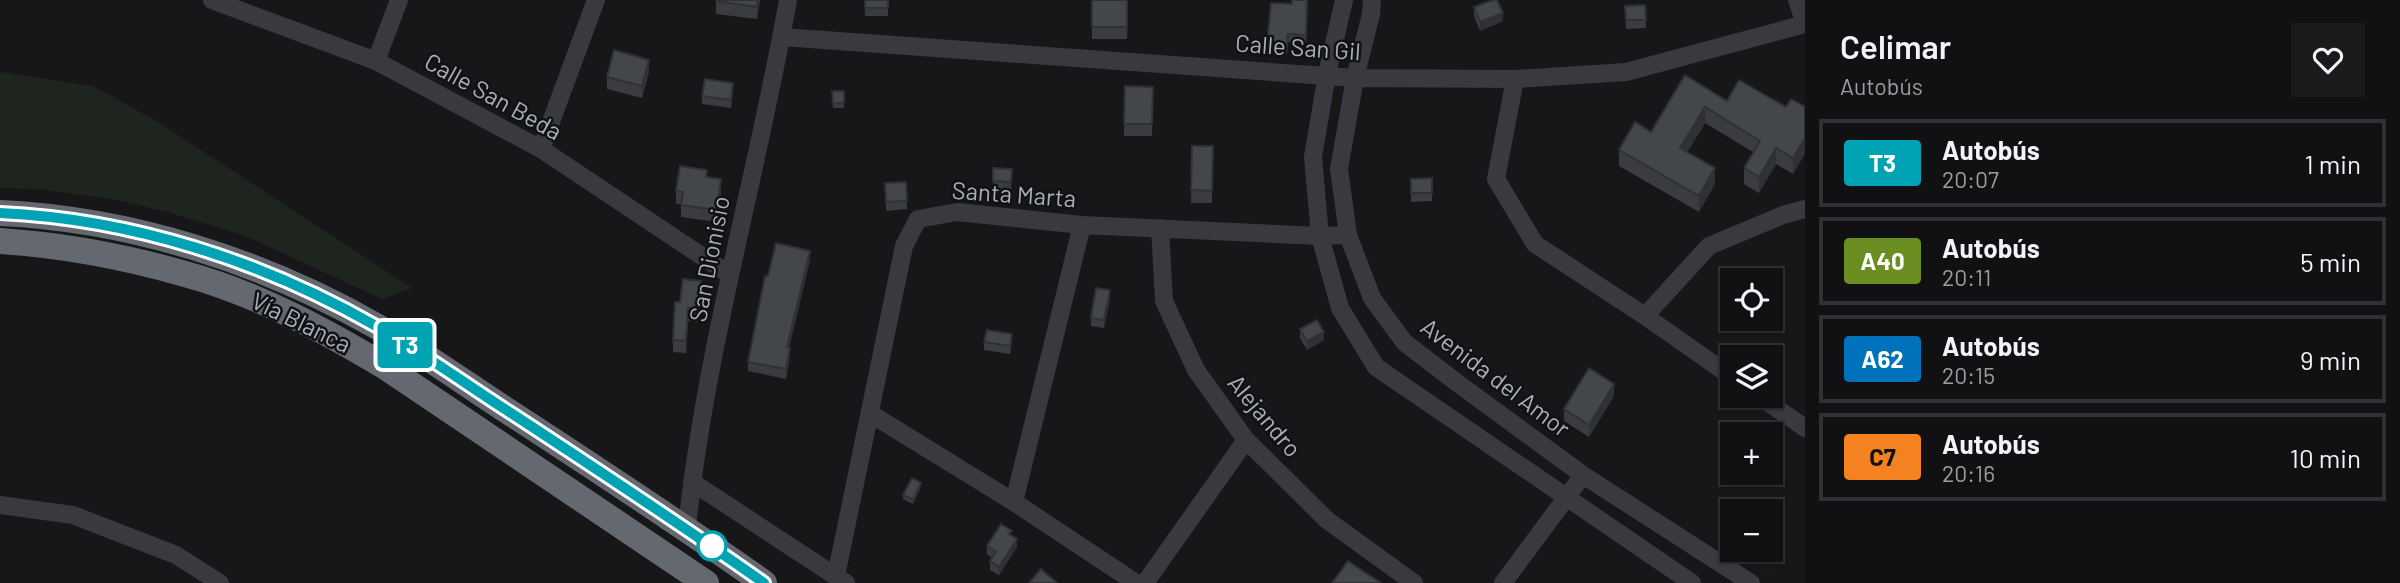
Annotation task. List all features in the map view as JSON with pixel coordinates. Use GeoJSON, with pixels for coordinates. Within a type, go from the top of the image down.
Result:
{"type":"FeatureCollection","features":[{"type":"Feature","properties":{"kind":"highway"},"geometry":{"type":"LineString","coordinates":[[0,213],[76,220],[146,235],[213,252],[298,285],[377,326],[687,528],[764,583]]}},
{"type":"Feature","properties":{"kind":"highway","name":"Vía Blanca"},"geometry":{"type":"LineString","coordinates":[[0,242],[32,243],[186,274],[225,287],[309,324],[384,366],[706,583]]}},
{"type":"Feature","properties":{"kind":"street","name":"Calle San Beda"},"geometry":{"type":"LineString","coordinates":[[212,0],[376,61],[541,149],[730,275]]}},
{"type":"Feature","properties":{"kind":"street"},"geometry":{"type":"LineString","coordinates":[[376,61],[399,0]]}},
{"type":"Feature","properties":{"kind":"street"},"geometry":{"type":"LineString","coordinates":[[541,149],[596,0]]}},
{"type":"Feature","properties":{"kind":"street","name":"San Dionisio"},"geometry":{"type":"LineString","coordinates":[[687,528],[692,482],[730,275],[788,0]]}},
{"type":"Feature","properties":{"kind":"street"},"geometry":{"type":"LineString","coordinates":[[1345,0],[1327,74],[1312,157],[1320,236],[1340,308],[1376,367],[1692,583]]}},
{"type":"Feature","properties":{"kind":"street","name":"Avenida del Amor"},"geometry":{"type":"LineString","coordinates":[[1372,0],[1339,169],[1348,235],[1372,298],[1404,342],[1583,475],[1732,578],[1752,583]]}},
{"type":"Feature","properties":{"kind":"street"},"geometry":{"type":"LineString","coordinates":[[1797,0],[1805,24]]}},
{"type":"Feature","properties":{"kind":"street","name":"Calle San Gil"},"geometry":{"type":"LineString","coordinates":[[782,37],[1355,78],[1516,79],[1626,72],[1805,24]]}},
{"type":"Feature","properties":{"kind":"street"},"geometry":{"type":"LineString","coordinates":[[1516,79],[1496,179],[1535,244],[1720,369]]}},
{"type":"Feature","properties":{"kind":"street"},"geometry":{"type":"LineString","coordinates":[[1645,316],[1709,246],[1783,215],[1805,209]]}},
{"type":"Feature","properties":{"kind":"street","name":"Santa Marta"},"geometry":{"type":"LineString","coordinates":[[841,580],[904,246],[918,219],[957,212],[1082,225],[1348,235]]}},
{"type":"Feature","properties":{"kind":"street"},"geometry":{"type":"LineString","coordinates":[[1014,502],[1082,225]]}},
{"type":"Feature","properties":{"kind":"street","name":"Alejandro"},"geometry":{"type":"LineString","coordinates":[[1160,228],[1164,301],[1196,370],[1246,440],[1327,520],[1414,583]]}},
{"type":"Feature","properties":{"kind":"street"},"geometry":{"type":"LineString","coordinates":[[1776,408],[1805,428]]}},
{"type":"Feature","properties":{"kind":"street"},"geometry":{"type":"LineString","coordinates":[[871,414],[1014,502],[1136,583]]}},
{"type":"Feature","properties":{"kind":"street"},"geometry":{"type":"LineString","coordinates":[[1145,583],[1246,440]]}},
{"type":"Feature","properties":{"kind":"street"},"geometry":{"type":"LineString","coordinates":[[1503,583],[1583,475]]}},
{"type":"Feature","properties":{"kind":"street"},"geometry":{"type":"LineString","coordinates":[[692,482],[841,580]]}},
{"type":"Feature","properties":{"kind":"street"},"geometry":{"type":"LineString","coordinates":[[0,505],[73,515],[176,555],[220,583]]}},
{"type":"Feature","properties":{"kind":"shaded area"},"geometry":{"type":"Polygon","coordinates":[[[0,72],[93,86],[158,122],[412,288],[382,299],[243,235],[167,212],[117,200],[38,189],[0,188],[0,72]]]}},
{"type":"Feature","properties":{"kind":"building"},"geometry":{"type":"Polygon","coordinates":[[[716,0],[758,0],[757,7],[716,0]]]}},
{"type":"Feature","properties":{"kind":"building"},"geometry":{"type":"Polygon","coordinates":[[[865,0],[888,0],[888,8],[865,8],[865,0]]]}},
{"type":"Feature","properties":{"kind":"building"},"geometry":{"type":"Polygon","coordinates":[[[1092,0],[1127,0],[1127,27],[1092,27],[1092,0]]]}},
{"type":"Feature","properties":{"kind":"building"},"geometry":{"type":"Polygon","coordinates":[[[1292,0],[1307,0],[1306,35],[1288,34],[1287,46],[1267,44],[1271,3],[1292,4],[1292,0]]]}},
{"type":"Feature","properties":{"kind":"building"},"geometry":{"type":"Polygon","coordinates":[[[1497,0],[1503,13],[1480,22],[1474,7],[1497,0]]]}},
{"type":"Feature","properties":{"kind":"building"},"geometry":{"type":"Polygon","coordinates":[[[1645,5],[1646,20],[1626,20],[1625,6],[1645,5]]]}},
{"type":"Feature","properties":{"kind":"building"},"geometry":{"type":"Polygon","coordinates":[[[614,50],[649,60],[642,86],[607,77],[614,50]]]}},
{"type":"Feature","properties":{"kind":"building"},"geometry":{"type":"Polygon","coordinates":[[[1685,75],[1727,101],[1739,80],[1786,107],[1791,99],[1805,107],[1805,138],[1793,158],[1776,148],[1759,177],[1744,168],[1760,141],[1705,107],[1680,148],[1715,168],[1699,196],[1619,150],[1635,122],[1651,132],[1685,75]]]}},
{"type":"Feature","properties":{"kind":"building"},"geometry":{"type":"Polygon","coordinates":[[[705,79],[733,83],[731,100],[702,96],[705,79]]]}},
{"type":"Feature","properties":{"kind":"building"},"geometry":{"type":"Polygon","coordinates":[[[1125,86],[1153,87],[1152,124],[1124,124],[1125,86]]]}},
{"type":"Feature","properties":{"kind":"building"},"geometry":{"type":"Polygon","coordinates":[[[832,91],[844,91],[844,103],[833,104],[832,91]]]}},
{"type":"Feature","properties":{"kind":"building"},"geometry":{"type":"Polygon","coordinates":[[[1192,146],[1213,146],[1212,191],[1191,190],[1192,146]]]}},
{"type":"Feature","properties":{"kind":"building"},"geometry":{"type":"Polygon","coordinates":[[[680,166],[707,170],[706,177],[721,179],[717,210],[681,205],[683,192],[676,191],[680,166]]]}},
{"type":"Feature","properties":{"kind":"building"},"geometry":{"type":"Polygon","coordinates":[[[993,168],[1012,169],[1011,182],[993,181],[993,168]]]}},
{"type":"Feature","properties":{"kind":"building"},"geometry":{"type":"Polygon","coordinates":[[[1432,178],[1432,193],[1411,193],[1411,179],[1432,178]]]}},
{"type":"Feature","properties":{"kind":"building"},"geometry":{"type":"Polygon","coordinates":[[[906,182],[907,201],[886,202],[885,183],[906,182]]]}},
{"type":"Feature","properties":{"kind":"building"},"geometry":{"type":"Polygon","coordinates":[[[776,243],[810,251],[787,347],[790,348],[786,369],[748,362],[765,276],[768,276],[776,243]]]}},
{"type":"Feature","properties":{"kind":"building"},"geometry":{"type":"Polygon","coordinates":[[[683,279],[701,281],[698,310],[688,308],[686,341],[673,340],[675,302],[680,302],[683,279]]]}},
{"type":"Feature","properties":{"kind":"building"},"geometry":{"type":"Polygon","coordinates":[[[1096,288],[1110,290],[1104,320],[1091,318],[1096,288]]]}},
{"type":"Feature","properties":{"kind":"building"},"geometry":{"type":"Polygon","coordinates":[[[1317,320],[1324,332],[1307,341],[1300,329],[1317,320]]]}},
{"type":"Feature","properties":{"kind":"building"},"geometry":{"type":"Polygon","coordinates":[[[987,330],[1012,334],[1010,346],[984,342],[987,330]]]}},
{"type":"Feature","properties":{"kind":"building"},"geometry":{"type":"Polygon","coordinates":[[[1589,368],[1614,384],[1589,425],[1564,409],[1589,368]]]}},
{"type":"Feature","properties":{"kind":"building"},"geometry":{"type":"Polygon","coordinates":[[[912,478],[921,483],[913,500],[903,495],[912,478]]]}},
{"type":"Feature","properties":{"kind":"building"},"geometry":{"type":"Polygon","coordinates":[[[1001,524],[1012,531],[1009,534],[1017,539],[999,567],[990,561],[996,552],[987,546],[1001,524]]]}},
{"type":"Feature","properties":{"kind":"building"},"geometry":{"type":"Polygon","coordinates":[[[1348,561],[1381,583],[1332,583],[1348,561]]]}},
{"type":"Feature","properties":{"kind":"building"},"geometry":{"type":"Polygon","coordinates":[[[1041,569],[1057,583],[1029,583],[1041,569]]]}},
{"type":"Feature","properties":{"kind":"bus line","name":"T3"},"geometry":{"type":"LineString","coordinates":[[0,213],[76,220],[146,235],[213,252],[298,285],[377,326],[687,528],[764,583]]}}]}
